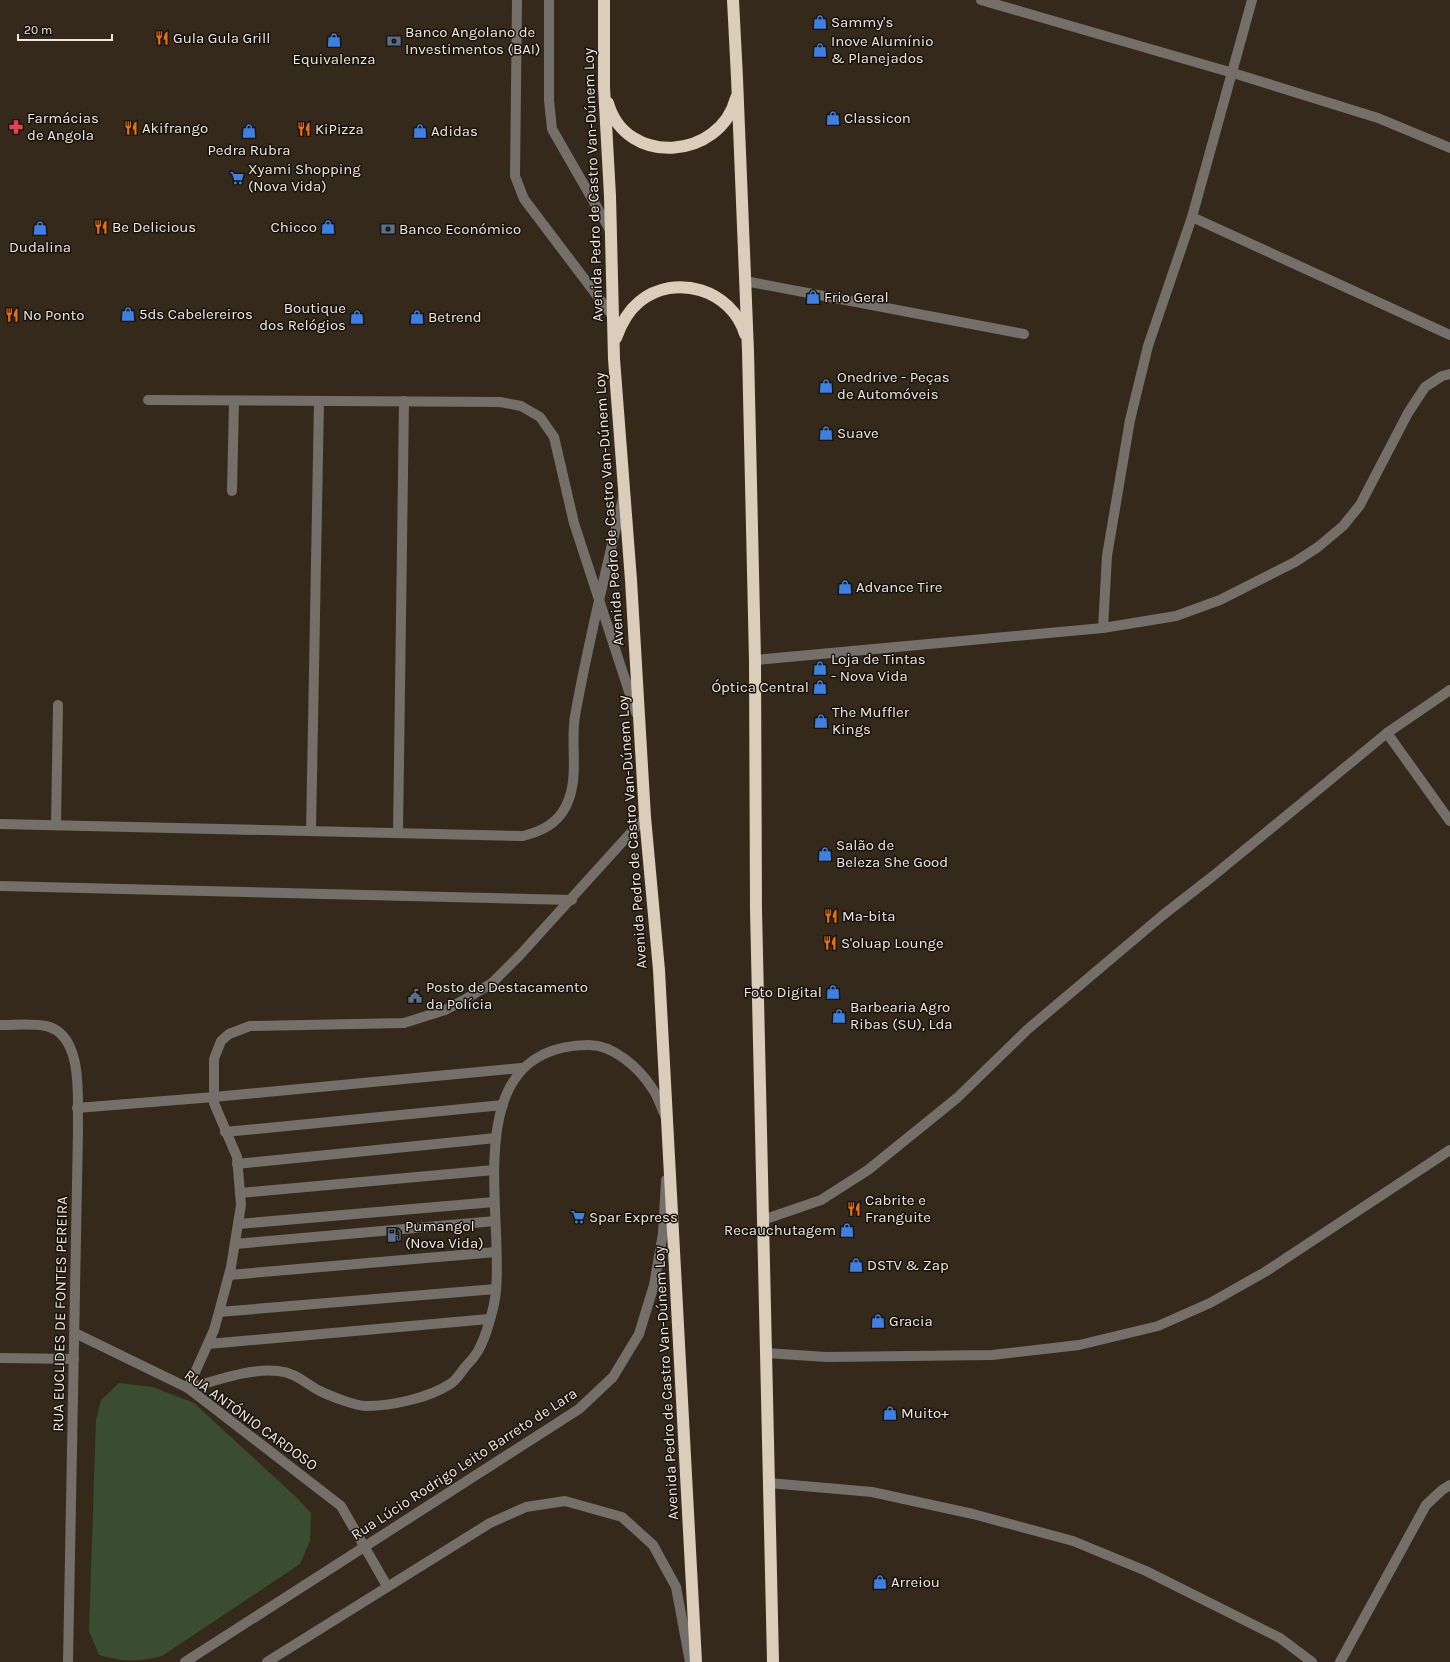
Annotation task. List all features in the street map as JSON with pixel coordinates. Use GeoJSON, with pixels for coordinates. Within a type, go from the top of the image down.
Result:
{"type":"FeatureCollection","features":[{"type":"Feature","properties":{"kind":"highway","name":"Avenida Pedro de Castro Van-Dúnem Loy"},"geometry":{"type":"LineString","coordinates":[[604,0],[604,87],[614,318],[614,359],[640,724],[644,817],[659,970],[696,1662]]}},
{"type":"Feature","properties":{"kind":"highway"},"geometry":{"type":"LineString","coordinates":[[733,0],[738,78],[748,351],[755,660],[756,910],[773,1662]]}},
{"type":"Feature","properties":{"kind":"highway"},"geometry":{"type":"LineString","coordinates":[[604,87],[609,107],[621,126],[629,134],[647,144],[658,147],[680,148],[700,142],[714,132],[725,121],[735,100],[738,78]]}},
{"type":"Feature","properties":{"kind":"highway"},"geometry":{"type":"LineString","coordinates":[[614,359],[616,338],[625,318],[632,309],[649,295],[671,288],[682,287],[704,291],[723,302],[732,310],[741,324],[748,351]]}},
{"type":"Feature","properties":{"kind":"street"},"geometry":{"type":"LineString","coordinates":[[517,0],[515,176],[524,199],[614,318]]}},
{"type":"Feature","properties":{"kind":"street"},"geometry":{"type":"LineString","coordinates":[[549,0],[549,100],[552,129],[610,230]]}},
{"type":"Feature","properties":{"kind":"street"},"geometry":{"type":"LineString","coordinates":[[981,0],[1234,73],[1378,118],[1450,148]]}},
{"type":"Feature","properties":{"kind":"street"},"geometry":{"type":"LineString","coordinates":[[1102,628],[1108,556],[1130,420],[1148,346],[1192,218],[1234,73],[1252,0]]}},
{"type":"Feature","properties":{"kind":"street"},"geometry":{"type":"LineString","coordinates":[[1192,218],[1450,335]]}},
{"type":"Feature","properties":{"kind":"street"},"geometry":{"type":"LineString","coordinates":[[745,281],[1024,334]]}},
{"type":"Feature","properties":{"kind":"street"},"geometry":{"type":"LineString","coordinates":[[755,660],[1102,628],[1176,616],[1220,600],[1295,562],[1318,547],[1343,526],[1360,505],[1408,413],[1425,387],[1442,376],[1450,374]]}},
{"type":"Feature","properties":{"kind":"street"},"geometry":{"type":"LineString","coordinates":[[148,400],[500,402],[521,406],[540,417],[554,437],[574,523],[640,724]]}},
{"type":"Feature","properties":{"kind":"street"},"geometry":{"type":"LineString","coordinates":[[232,491],[234,401]]}},
{"type":"Feature","properties":{"kind":"street"},"geometry":{"type":"LineString","coordinates":[[398,833],[404,401]]}},
{"type":"Feature","properties":{"kind":"street"},"geometry":{"type":"LineString","coordinates":[[311,831],[319,402]]}},
{"type":"Feature","properties":{"kind":"street"},"geometry":{"type":"LineString","coordinates":[[0,824],[523,836],[539,832],[556,821],[566,806],[573,786],[575,718],[599,600],[623,497]]}},
{"type":"Feature","properties":{"kind":"street"},"geometry":{"type":"LineString","coordinates":[[763,1220],[821,1200],[868,1170],[956,1098],[1028,1029],[1145,930],[1387,733],[1450,690]]}},
{"type":"Feature","properties":{"kind":"street"},"geometry":{"type":"LineString","coordinates":[[56,825],[58,706]]}},
{"type":"Feature","properties":{"kind":"street"},"geometry":{"type":"LineString","coordinates":[[1387,733],[1450,821]]}},
{"type":"Feature","properties":{"kind":"street"},"geometry":{"type":"LineString","coordinates":[[188,1388],[208,1344],[219,1312],[229,1275],[241,1205],[237,1157],[225,1132],[214,1103],[214,1059],[221,1041],[229,1034],[250,1026],[404,1023],[445,1010],[492,983],[572,900],[644,817]]}},
{"type":"Feature","properties":{"kind":"street"},"geometry":{"type":"LineString","coordinates":[[0,886],[572,900]]}},
{"type":"Feature","properties":{"kind":"street","name":"RUA EUCLIDES DE FONTES PEREIRA"},"geometry":{"type":"LineString","coordinates":[[0,1025],[47,1026],[60,1032],[70,1045],[74,1058],[77,1108],[75,1333],[68,1662]]}},
{"type":"Feature","properties":{"kind":"street"},"geometry":{"type":"LineString","coordinates":[[77,1108],[214,1097],[521,1068],[545,1054],[567,1047],[590,1045],[608,1048],[627,1060],[653,1088],[668,1122]]}},
{"type":"Feature","properties":{"kind":"street"},"geometry":{"type":"LineString","coordinates":[[188,1388],[256,1370],[280,1371],[302,1378],[321,1391],[364,1406],[409,1402],[451,1384],[478,1351],[489,1319],[496,1289],[494,1170],[496,1138],[503,1105],[521,1068]]}},
{"type":"Feature","properties":{"kind":"street"},"geometry":{"type":"LineString","coordinates":[[225,1132],[503,1105]]}},
{"type":"Feature","properties":{"kind":"street","name":"Rua Lúcio Rodrigo Leito Barreto de Lara"},"geometry":{"type":"LineString","coordinates":[[185,1662],[366,1548],[579,1409],[613,1377],[639,1334],[654,1284],[664,1233],[668,1122]]}},
{"type":"Feature","properties":{"kind":"street"},"geometry":{"type":"LineString","coordinates":[[237,1164],[496,1138]]}},
{"type":"Feature","properties":{"kind":"street"},"geometry":{"type":"LineString","coordinates":[[766,1353],[826,1357],[992,1354],[1080,1345],[1158,1326],[1210,1303],[1265,1272],[1450,1150]]}},
{"type":"Feature","properties":{"kind":"street"},"geometry":{"type":"LineString","coordinates":[[240,1192],[494,1170]]}},
{"type":"Feature","properties":{"kind":"street"},"geometry":{"type":"LineString","coordinates":[[238,1224],[494,1202]]}},
{"type":"Feature","properties":{"kind":"street"},"geometry":{"type":"LineString","coordinates":[[235,1244],[495,1221]]}},
{"type":"Feature","properties":{"kind":"street"},"geometry":{"type":"LineString","coordinates":[[229,1275],[496,1252]]}},
{"type":"Feature","properties":{"kind":"street"},"geometry":{"type":"LineString","coordinates":[[219,1312],[496,1289]]}},
{"type":"Feature","properties":{"kind":"street"},"geometry":{"type":"LineString","coordinates":[[208,1344],[489,1319]]}},
{"type":"Feature","properties":{"kind":"street","name":"RUA ANTÓNIO CARDOSO"},"geometry":{"type":"LineString","coordinates":[[75,1333],[188,1388],[341,1506],[387,1586]]}},
{"type":"Feature","properties":{"kind":"street"},"geometry":{"type":"LineString","coordinates":[[0,1358],[74,1359]]}},
{"type":"Feature","properties":{"kind":"street"},"geometry":{"type":"LineString","coordinates":[[768,1483],[872,1492],[973,1514],[1073,1541],[1146,1570],[1280,1638],[1312,1662]]}},
{"type":"Feature","properties":{"kind":"street"},"geometry":{"type":"LineString","coordinates":[[1340,1662],[1426,1505],[1442,1490],[1450,1485]]}},
{"type":"Feature","properties":{"kind":"street"},"geometry":{"type":"LineString","coordinates":[[267,1662],[490,1523],[526,1507],[565,1501],[622,1517],[653,1545],[676,1587],[690,1662]]}},
{"type":"Feature","properties":{"kind":"green space"},"geometry":{"type":"Polygon","coordinates":[[[119,1383],[153,1387],[194,1403],[297,1498],[311,1513],[310,1541],[300,1564],[162,1656],[138,1660],[123,1660],[99,1655],[89,1631],[96,1420],[101,1400],[119,1383]]]}},
{"type":"Feature","properties":{"kind":"place","name":"Sammy's"},"geometry":{"type":"Point","coordinates":[820,22]}},
{"type":"Feature","properties":{"kind":"place","name":"Gula Gula Grill"},"geometry":{"type":"Point","coordinates":[162,38]}},
{"type":"Feature","properties":{"kind":"place","name":"Equivalenza"},"geometry":{"type":"Point","coordinates":[334,40]}},
{"type":"Feature","properties":{"kind":"place","name":"Banco Angolano de Investimentos (BAI)"},"geometry":{"type":"Point","coordinates":[394,41]}},
{"type":"Feature","properties":{"kind":"place","name":"Inove Alumínio & Planejados"},"geometry":{"type":"Point","coordinates":[820,50]}},
{"type":"Feature","properties":{"kind":"place","name":"Classicon"},"geometry":{"type":"Point","coordinates":[833,118]}},
{"type":"Feature","properties":{"kind":"place","name":"Farmácias de Angola"},"geometry":{"type":"Point","coordinates":[16,127]}},
{"type":"Feature","properties":{"kind":"place","name":"Akifrango"},"geometry":{"type":"Point","coordinates":[131,128]}},
{"type":"Feature","properties":{"kind":"place","name":"KiPizza"},"geometry":{"type":"Point","coordinates":[304,129]}},
{"type":"Feature","properties":{"kind":"place","name":"Pedra Rubra"},"geometry":{"type":"Point","coordinates":[249,131]}},
{"type":"Feature","properties":{"kind":"place","name":"Adidas"},"geometry":{"type":"Point","coordinates":[420,131]}},
{"type":"Feature","properties":{"kind":"place","name":"Xyami Shopping (Nova Vida)"},"geometry":{"type":"Point","coordinates":[237,178]}},
{"type":"Feature","properties":{"kind":"place","name":"Be Delicious"},"geometry":{"type":"Point","coordinates":[101,227]}},
{"type":"Feature","properties":{"kind":"place","name":"Chicco"},"geometry":{"type":"Point","coordinates":[328,227]}},
{"type":"Feature","properties":{"kind":"place","name":"Dudalina"},"geometry":{"type":"Point","coordinates":[40,228]}},
{"type":"Feature","properties":{"kind":"place","name":"Banco Económico"},"geometry":{"type":"Point","coordinates":[388,229]}},
{"type":"Feature","properties":{"kind":"place","name":"Frio Geral"},"geometry":{"type":"Point","coordinates":[813,297]}},
{"type":"Feature","properties":{"kind":"place","name":"5ds Cabelereiros"},"geometry":{"type":"Point","coordinates":[128,314]}},
{"type":"Feature","properties":{"kind":"place","name":"No Ponto"},"geometry":{"type":"Point","coordinates":[12,315]}},
{"type":"Feature","properties":{"kind":"place","name":"Boutique dos Relógios"},"geometry":{"type":"Point","coordinates":[357,317]}},
{"type":"Feature","properties":{"kind":"place","name":"Betrend"},"geometry":{"type":"Point","coordinates":[417,317]}},
{"type":"Feature","properties":{"kind":"place","name":"Onedrive - Peças de Automóveis"},"geometry":{"type":"Point","coordinates":[826,386]}},
{"type":"Feature","properties":{"kind":"place","name":"Suave"},"geometry":{"type":"Point","coordinates":[826,433]}},
{"type":"Feature","properties":{"kind":"place","name":"Advance Tire"},"geometry":{"type":"Point","coordinates":[845,587]}},
{"type":"Feature","properties":{"kind":"place","name":"Loja de Tintas - Nova Vida"},"geometry":{"type":"Point","coordinates":[820,668]}},
{"type":"Feature","properties":{"kind":"place","name":"Óptica Central"},"geometry":{"type":"Point","coordinates":[820,687]}},
{"type":"Feature","properties":{"kind":"place","name":"The Muffler Kings"},"geometry":{"type":"Point","coordinates":[821,721]}},
{"type":"Feature","properties":{"kind":"place","name":"Salão de Beleza She Good"},"geometry":{"type":"Point","coordinates":[825,854]}},
{"type":"Feature","properties":{"kind":"place","name":"Ma-bita"},"geometry":{"type":"Point","coordinates":[831,916]}},
{"type":"Feature","properties":{"kind":"place","name":"S'oluap Lounge"},"geometry":{"type":"Point","coordinates":[830,943]}},
{"type":"Feature","properties":{"kind":"place","name":"Foto Digital"},"geometry":{"type":"Point","coordinates":[833,992]}},
{"type":"Feature","properties":{"kind":"place","name":"Posto de Destacamento da Polícia"},"geometry":{"type":"Point","coordinates":[415,996]}},
{"type":"Feature","properties":{"kind":"place","name":"Barbearia Agro Ribas (SU), Lda"},"geometry":{"type":"Point","coordinates":[839,1016]}},
{"type":"Feature","properties":{"kind":"place","name":"Cabrite e Franguite"},"geometry":{"type":"Point","coordinates":[854,1209]}},
{"type":"Feature","properties":{"kind":"place","name":"Spar Express"},"geometry":{"type":"Point","coordinates":[578,1217]}},
{"type":"Feature","properties":{"kind":"place","name":"Recauchutagem"},"geometry":{"type":"Point","coordinates":[847,1230]}},
{"type":"Feature","properties":{"kind":"place","name":"Pumangol (Nova Vida)"},"geometry":{"type":"Point","coordinates":[394,1235]}},
{"type":"Feature","properties":{"kind":"place","name":"DSTV & Zap"},"geometry":{"type":"Point","coordinates":[856,1265]}},
{"type":"Feature","properties":{"kind":"place","name":"Gracia"},"geometry":{"type":"Point","coordinates":[878,1321]}},
{"type":"Feature","properties":{"kind":"place","name":"Muito+"},"geometry":{"type":"Point","coordinates":[890,1413]}},
{"type":"Feature","properties":{"kind":"place","name":"Arreiou"},"geometry":{"type":"Point","coordinates":[880,1582]}}]}
